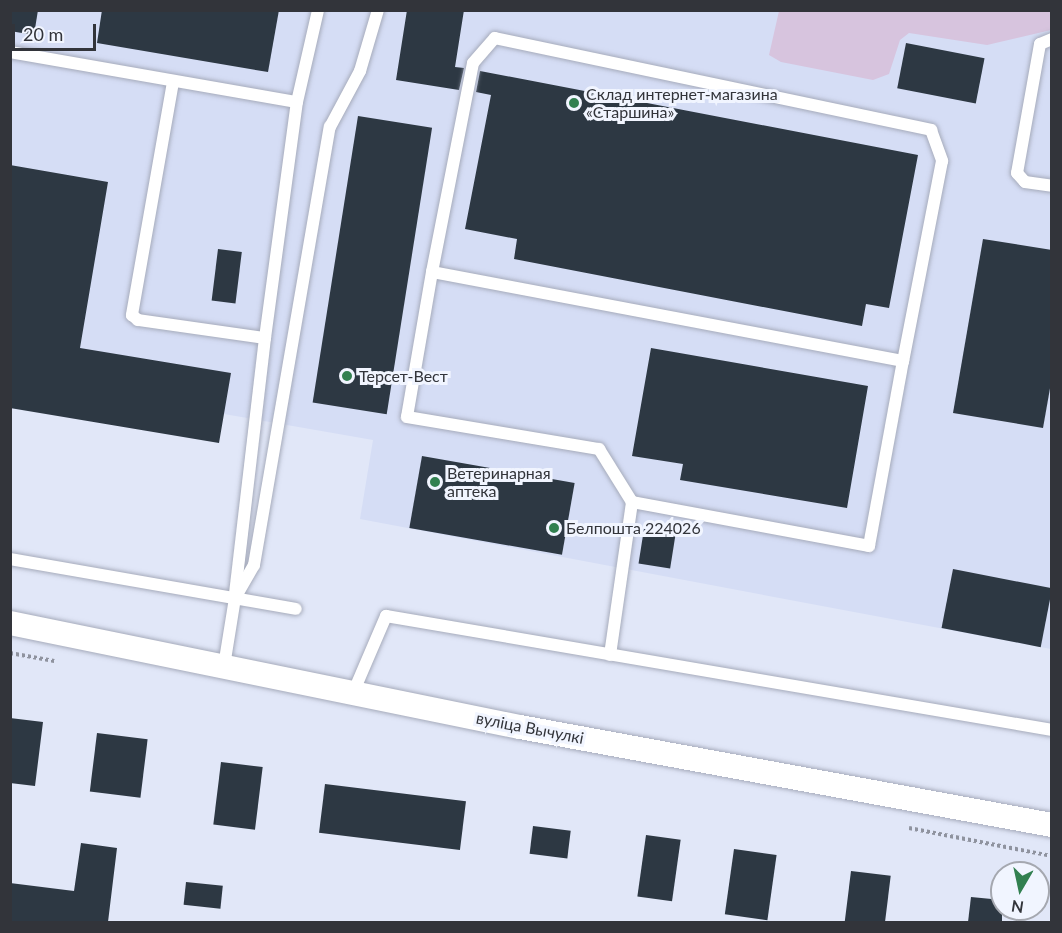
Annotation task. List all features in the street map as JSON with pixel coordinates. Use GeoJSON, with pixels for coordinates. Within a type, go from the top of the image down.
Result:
{"type":"FeatureCollection","features":[{"type":"Feature","properties":{"kind":"street","name":"вуліца Вычулкі"},"geometry":{"type":"LineString","coordinates":[[10,623],[353,693],[1052,825]]}},
{"type":"Feature","properties":{"kind":"lane"},"geometry":{"type":"LineString","coordinates":[[224,666],[235,598],[265,338],[297,102],[318,10]]}},
{"type":"Feature","properties":{"kind":"lane"},"geometry":{"type":"LineString","coordinates":[[235,598],[254,565],[330,127],[360,71],[378,10]]}},
{"type":"Feature","properties":{"kind":"lane"},"geometry":{"type":"LineString","coordinates":[[610,656],[632,502],[599,449],[407,417],[432,272],[473,63],[495,38],[931,130],[942,161],[869,546],[632,502]]}},
{"type":"Feature","properties":{"kind":"lane"},"geometry":{"type":"LineString","coordinates":[[1052,39],[1040,44],[1017,173],[1025,182],[1052,186]]}},
{"type":"Feature","properties":{"kind":"lane"},"geometry":{"type":"LineString","coordinates":[[10,52],[297,102]]}},
{"type":"Feature","properties":{"kind":"lane"},"geometry":{"type":"LineString","coordinates":[[172,82],[132,315],[138,320],[265,338]]}},
{"type":"Feature","properties":{"kind":"lane"},"geometry":{"type":"LineString","coordinates":[[432,272],[903,362]]}},
{"type":"Feature","properties":{"kind":"lane"},"geometry":{"type":"LineString","coordinates":[[10,559],[296,609]]}},
{"type":"Feature","properties":{"kind":"lane"},"geometry":{"type":"LineString","coordinates":[[353,693],[386,616],[1052,730]]}},
{"type":"Feature","properties":{"kind":"shaded area"},"geometry":{"type":"Polygon","coordinates":[[[10,11],[1051,11],[1051,649],[360,519],[373,440],[224,414],[11,408],[10,11]]]}},
{"type":"Feature","properties":{"kind":"shaded area"},"geometry":{"type":"Polygon","coordinates":[[[779,11],[1051,11],[1051,30],[987,45],[909,33],[900,40],[889,74],[873,80],[781,62],[769,55],[779,11]]]}},
{"type":"Feature","properties":{"kind":"building"},"geometry":{"type":"Polygon","coordinates":[[[10,10],[38,10],[34,35],[10,31],[10,10]]]}},
{"type":"Feature","properties":{"kind":"building"},"geometry":{"type":"Polygon","coordinates":[[[102,10],[279,10],[268,72],[97,43],[102,10]]]}},
{"type":"Feature","properties":{"kind":"building"},"geometry":{"type":"Polygon","coordinates":[[[407,10],[464,10],[455,67],[464,68],[459,90],[396,80],[407,10]]]}},
{"type":"Feature","properties":{"kind":"building"},"geometry":{"type":"Polygon","coordinates":[[[906,43],[985,58],[976,103],[897,88],[906,43]]]}},
{"type":"Feature","properties":{"kind":"building"},"geometry":{"type":"Polygon","coordinates":[[[480,71],[918,155],[889,308],[866,304],[862,326],[514,259],[517,239],[465,229],[491,95],[476,92],[480,71]]]}},
{"type":"Feature","properties":{"kind":"building"},"geometry":{"type":"Polygon","coordinates":[[[358,116],[432,128],[387,414],[313,402],[358,116]]]}},
{"type":"Feature","properties":{"kind":"building"},"geometry":{"type":"Polygon","coordinates":[[[10,165],[108,182],[80,348],[231,373],[219,443],[10,408],[10,165]]]}},
{"type":"Feature","properties":{"kind":"building"},"geometry":{"type":"Polygon","coordinates":[[[983,239],[1052,250],[1052,377],[1043,428],[953,413],[983,239]]]}},
{"type":"Feature","properties":{"kind":"building"},"geometry":{"type":"Polygon","coordinates":[[[218,249],[242,252],[235,304],[212,301],[218,249]]]}},
{"type":"Feature","properties":{"kind":"building"},"geometry":{"type":"Polygon","coordinates":[[[651,348],[868,386],[847,508],[680,480],[683,464],[632,456],[651,348]]]}},
{"type":"Feature","properties":{"kind":"building"},"geometry":{"type":"Polygon","coordinates":[[[422,456],[575,483],[562,555],[409,528],[422,456]]]}},
{"type":"Feature","properties":{"kind":"building"},"geometry":{"type":"Polygon","coordinates":[[[644,529],[676,534],[670,569],[639,564],[644,529]]]}},
{"type":"Feature","properties":{"kind":"building"},"geometry":{"type":"Polygon","coordinates":[[[953,569],[1052,588],[1041,647],[942,628],[953,569]]]}},
{"type":"Feature","properties":{"kind":"building"},"geometry":{"type":"Polygon","coordinates":[[[10,718],[43,722],[35,786],[10,783],[10,718]]]}},
{"type":"Feature","properties":{"kind":"building"},"geometry":{"type":"Polygon","coordinates":[[[97,733],[148,739],[140,798],[90,792],[97,733]]]}},
{"type":"Feature","properties":{"kind":"building"},"geometry":{"type":"Polygon","coordinates":[[[221,762],[263,767],[255,830],[213,825],[221,762]]]}},
{"type":"Feature","properties":{"kind":"building"},"geometry":{"type":"Polygon","coordinates":[[[325,784],[466,801],[460,850],[319,833],[325,784]]]}},
{"type":"Feature","properties":{"kind":"building"},"geometry":{"type":"Polygon","coordinates":[[[533,826],[571,831],[567,858],[530,854],[533,826]]]}},
{"type":"Feature","properties":{"kind":"building"},"geometry":{"type":"Polygon","coordinates":[[[646,835],[681,840],[672,901],[637,896],[646,835]]]}},
{"type":"Feature","properties":{"kind":"building"},"geometry":{"type":"Polygon","coordinates":[[[81,843],[117,848],[108,922],[10,922],[10,883],[74,891],[81,843]]]}},
{"type":"Feature","properties":{"kind":"building"},"geometry":{"type":"Polygon","coordinates":[[[734,849],[777,855],[767,920],[725,914],[734,849]]]}},
{"type":"Feature","properties":{"kind":"building"},"geometry":{"type":"Polygon","coordinates":[[[851,871],[891,876],[885,922],[845,922],[851,871]]]}},
{"type":"Feature","properties":{"kind":"building"},"geometry":{"type":"Polygon","coordinates":[[[186,882],[223,886],[220,909],[184,905],[186,882]]]}},
{"type":"Feature","properties":{"kind":"building"},"geometry":{"type":"Polygon","coordinates":[[[971,897],[990,899],[990,921],[1002,921],[1002,922],[968,922],[971,897]]]}},
{"type":"Feature","properties":{"kind":"place","name":"Склад интернет-магазина «Старшина»"},"geometry":{"type":"Point","coordinates":[574,103]}},
{"type":"Feature","properties":{"kind":"place","name":"Терсет-Вест"},"geometry":{"type":"Point","coordinates":[347,376]}},
{"type":"Feature","properties":{"kind":"place","name":"Ветеринарная аптека"},"geometry":{"type":"Point","coordinates":[435,482]}},
{"type":"Feature","properties":{"kind":"place","name":"Белпошта 224026"},"geometry":{"type":"Point","coordinates":[554,528]}}]}
